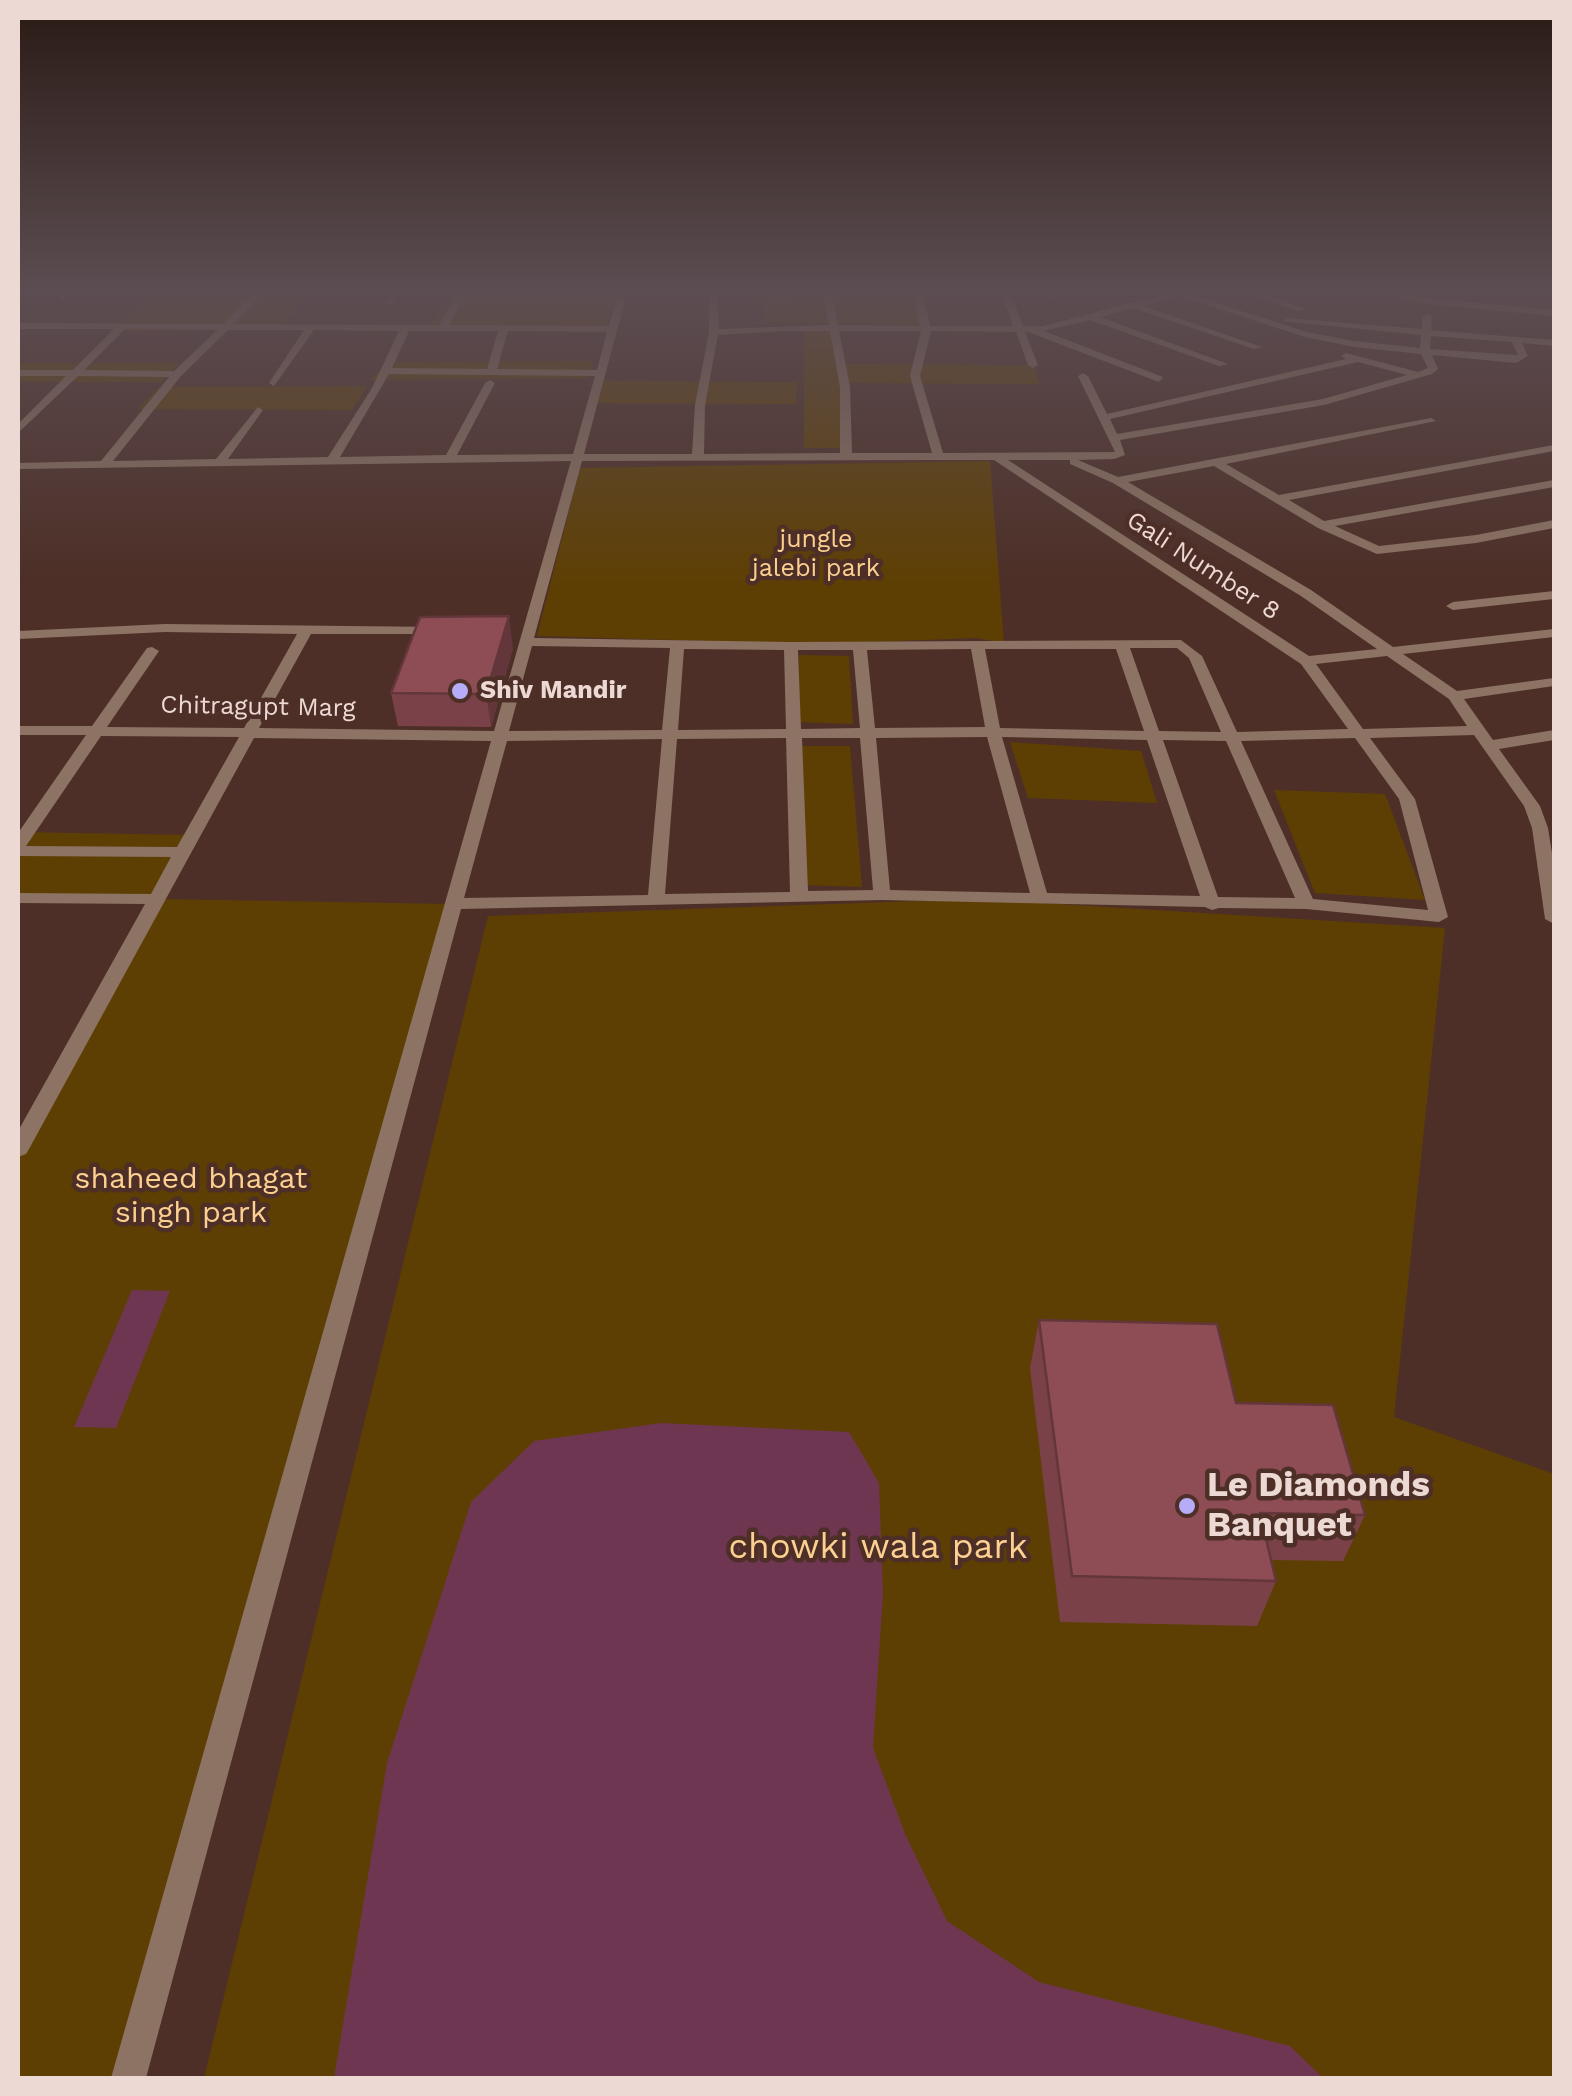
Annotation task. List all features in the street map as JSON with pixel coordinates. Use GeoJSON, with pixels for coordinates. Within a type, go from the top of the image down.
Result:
{"type":"FeatureCollection","features":[{"type":"Feature","properties":{"kind":"street"},"geometry":{"type":"LineString","coordinates":[[18,430],[62,387]]}},
{"type":"Feature","properties":{"kind":"street"},"geometry":{"type":"LineString","coordinates":[[103,466],[167,387]]}},
{"type":"Feature","properties":{"kind":"street"},"geometry":{"type":"LineString","coordinates":[[332,460],[377,387]]}},
{"type":"Feature","properties":{"kind":"street"},"geometry":{"type":"LineString","coordinates":[[450,458],[486,387]]}},
{"type":"Feature","properties":{"kind":"street"},"geometry":{"type":"LineString","coordinates":[[128,2078],[596,387]]}},
{"type":"Feature","properties":{"kind":"street"},"geometry":{"type":"LineString","coordinates":[[698,457],[703,387]]}},
{"type":"Feature","properties":{"kind":"street"},"geometry":{"type":"LineString","coordinates":[[845,387],[846,456]]}},
{"type":"Feature","properties":{"kind":"street"},"geometry":{"type":"LineString","coordinates":[[918,387],[939,457]]}},
{"type":"Feature","properties":{"kind":"street"},"geometry":{"type":"LineString","coordinates":[[18,466],[450,458],[1114,456],[1121,453],[1116,438],[1089,387]]}},
{"type":"Feature","properties":{"kind":"street"},"geometry":{"type":"LineString","coordinates":[[1106,416],[1236,387]]}},
{"type":"Feature","properties":{"kind":"street"},"geometry":{"type":"LineString","coordinates":[[1116,438],[1324,402],[1376,387]]}},
{"type":"Feature","properties":{"kind":"street"},"geometry":{"type":"LineString","coordinates":[[218,464],[258,410]]}},
{"type":"Feature","properties":{"kind":"street"},"geometry":{"type":"LineString","coordinates":[[1117,481],[1431,421]]}},
{"type":"Feature","properties":{"kind":"street"},"geometry":{"type":"LineString","coordinates":[[1276,499],[1554,448]]}},
{"type":"Feature","properties":{"kind":"street","name":"Gali Number 8"},"geometry":{"type":"LineString","coordinates":[[996,457],[1306,661],[1407,799],[1439,917],[1306,904]]}},
{"type":"Feature","properties":{"kind":"street"},"geometry":{"type":"LineString","coordinates":[[1064,457],[1117,481],[1306,593],[1454,696],[1492,744],[1532,806],[1540,828],[1554,919]]}},
{"type":"Feature","properties":{"kind":"street"},"geometry":{"type":"LineString","coordinates":[[1214,461],[1364,546],[1392,551],[1554,524]]}},
{"type":"Feature","properties":{"kind":"street"},"geometry":{"type":"LineString","coordinates":[[1322,525],[1554,483]]}},
{"type":"Feature","properties":{"kind":"street"},"geometry":{"type":"LineString","coordinates":[[1453,606],[1554,595]]}},
{"type":"Feature","properties":{"kind":"street"},"geometry":{"type":"LineString","coordinates":[[18,635],[165,628],[453,632]]}},
{"type":"Feature","properties":{"kind":"street"},"geometry":{"type":"LineString","coordinates":[[20,1141],[304,632]]}},
{"type":"Feature","properties":{"kind":"street"},"geometry":{"type":"LineString","coordinates":[[452,904],[882,895],[1306,904],[1190,649],[1168,642],[677,646],[526,637],[508,632]]}},
{"type":"Feature","properties":{"kind":"street"},"geometry":{"type":"LineString","coordinates":[[1306,661],[1554,633]]}},
{"type":"Feature","properties":{"kind":"street"},"geometry":{"type":"LineString","coordinates":[[1122,642],[1212,905]]}},
{"type":"Feature","properties":{"kind":"street"},"geometry":{"type":"LineString","coordinates":[[977,644],[992,732],[1040,898]]}},
{"type":"Feature","properties":{"kind":"street"},"geometry":{"type":"LineString","coordinates":[[656,901],[677,646]]}},
{"type":"Feature","properties":{"kind":"street"},"geometry":{"type":"LineString","coordinates":[[791,646],[800,897]]}},
{"type":"Feature","properties":{"kind":"street"},"geometry":{"type":"LineString","coordinates":[[860,646],[871,732],[882,895]]}},
{"type":"Feature","properties":{"kind":"street"},"geometry":{"type":"LineString","coordinates":[[18,848],[152,651]]}},
{"type":"Feature","properties":{"kind":"street"},"geometry":{"type":"LineString","coordinates":[[1454,696],[1554,682]]}},
{"type":"Feature","properties":{"kind":"street","name":"Chitragupt Marg"},"geometry":{"type":"LineString","coordinates":[[18,730],[498,736],[992,732],[1155,737],[1363,736],[1481,730]]}},
{"type":"Feature","properties":{"kind":"street"},"geometry":{"type":"LineString","coordinates":[[1492,744],[1554,735]]}},
{"type":"Feature","properties":{"kind":"street"},"geometry":{"type":"LineString","coordinates":[[18,848],[182,852]]}},
{"type":"Feature","properties":{"kind":"street"},"geometry":{"type":"LineString","coordinates":[[18,898],[156,899]]}},
{"type":"Feature","properties":{"kind":"green space"},"geometry":{"type":"Polygon","coordinates":[[[159,387],[366,387],[352,410],[138,409],[159,387]]]}},
{"type":"Feature","properties":{"kind":"green space"},"geometry":{"type":"Polygon","coordinates":[[[595,387],[797,387],[796,404],[591,403],[595,387]]]}},
{"type":"Feature","properties":{"kind":"green space"},"geometry":{"type":"Polygon","coordinates":[[[804,387],[840,387],[846,448],[804,448],[804,387]]]}},
{"type":"Feature","properties":{"kind":"green space","name":"jungle jalebi park"},"geometry":{"type":"Polygon","coordinates":[[[990,461],[1004,643],[976,638],[818,644],[537,636],[580,468],[990,461]]]}},
{"type":"Feature","properties":{"kind":"green space"},"geometry":{"type":"Polygon","coordinates":[[[799,655],[849,656],[853,724],[796,722],[799,655]]]}},
{"type":"Feature","properties":{"kind":"green space"},"geometry":{"type":"Polygon","coordinates":[[[1010,742],[1141,751],[1157,803],[1028,798],[1010,742]]]}},
{"type":"Feature","properties":{"kind":"green space"},"geometry":{"type":"Polygon","coordinates":[[[801,746],[850,746],[862,887],[801,885],[801,746]]]}},
{"type":"Feature","properties":{"kind":"green space"},"geometry":{"type":"Polygon","coordinates":[[[1274,790],[1385,794],[1425,900],[1315,893],[1274,790]]]}},
{"type":"Feature","properties":{"kind":"green space","name":"shaheed bhagat singh park"},"geometry":{"type":"Polygon","coordinates":[[[18,832],[191,835],[157,899],[452,904],[125,2078],[18,2078],[18,1151],[155,900],[18,896],[18,832]]]}},
{"type":"Feature","properties":{"kind":"green space","name":"chowki wala park"},"geometry":{"type":"Polygon","coordinates":[[[977,899],[1445,928],[1394,1417],[1554,1474],[1554,2078],[204,2078],[488,916],[977,899]]]}},
{"type":"Feature","properties":{"kind":"shaded area"},"geometry":{"type":"Polygon","coordinates":[[[132,1290],[170,1291],[116,1428],[74,1427],[132,1290]]]}},
{"type":"Feature","properties":{"kind":"shaded area"},"geometry":{"type":"Polygon","coordinates":[[[661,1423],[849,1432],[879,1483],[883,1593],[873,1748],[905,1834],[947,1921],[1039,1982],[1290,2046],[1323,2078],[334,2078],[387,1763],[471,1502],[534,1441],[661,1423]]]}},
{"type":"Feature","properties":{"kind":"building"},"geometry":{"type":"Polygon","coordinates":[[[509,616],[486,694],[391,693],[420,617],[509,616]]]}},
{"type":"Feature","properties":{"kind":"building","name":"Le Diamonds Banquet"},"geometry":{"type":"Polygon","coordinates":[[[1039,1320],[1217,1324],[1236,1403],[1333,1405],[1365,1515],[1260,1513],[1276,1581],[1072,1576],[1039,1320]]]}},
{"type":"Feature","properties":{"kind":"place","name":"Shiv Mandir"},"geometry":{"type":"Point","coordinates":[460,691]}},
{"type":"Feature","properties":{"kind":"place","name":"Le Diamonds Banquet"},"geometry":{"type":"Point","coordinates":[1187,1506]}}]}
